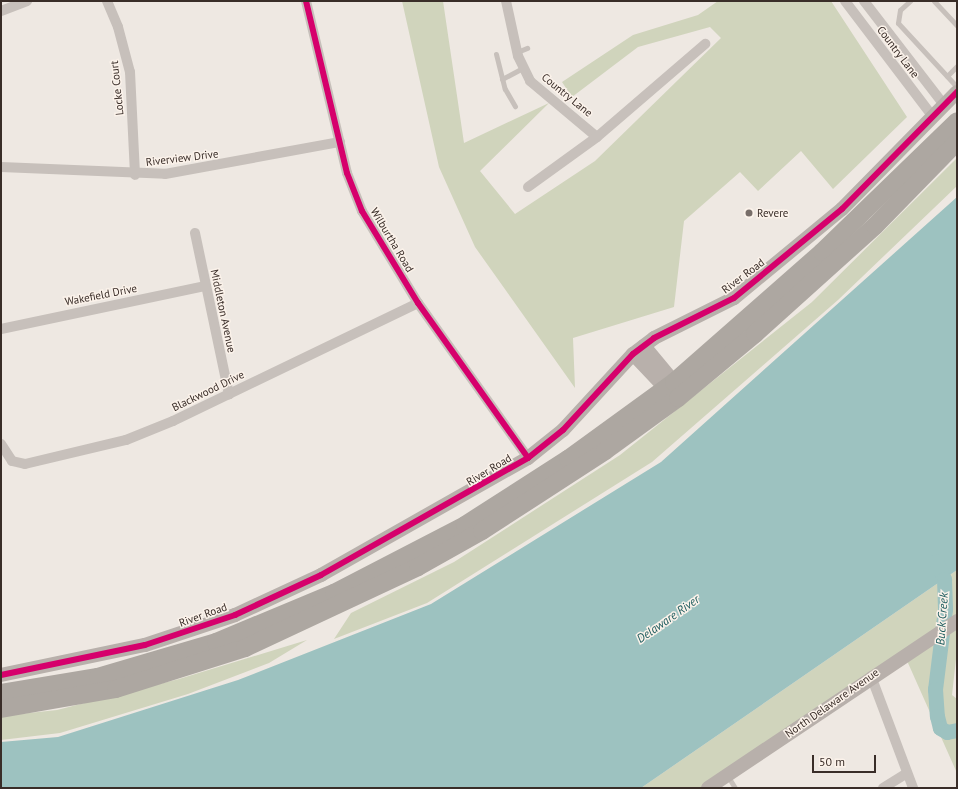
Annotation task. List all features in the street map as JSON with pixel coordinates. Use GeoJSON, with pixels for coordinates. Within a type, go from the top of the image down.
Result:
{"type":"FeatureCollection","features":[{"type":"Feature","properties":{"kind":"highway"},"geometry":{"type":"LineString","coordinates":[[1,693],[54,686],[148,664],[216,642],[328,596],[465,525],[568,460],[672,390],[822,252],[957,121]]}},
{"type":"Feature","properties":{"kind":"highway"},"geometry":{"type":"LineString","coordinates":[[1,709],[71,699],[160,677],[245,648],[331,610],[418,568],[482,531],[816,281],[957,142]]}},
{"type":"Feature","properties":{"kind":"street"},"geometry":{"type":"LineString","coordinates":[[1,11],[27,1]]}},
{"type":"Feature","properties":{"kind":"street","name":"Locke Court"},"geometry":{"type":"LineString","coordinates":[[107,1],[118,26],[130,72],[135,175]]}},
{"type":"Feature","properties":{"kind":"street","name":"Wilburtha Road"},"geometry":{"type":"LineString","coordinates":[[306,1],[340,142],[362,211],[418,303],[528,458]]}},
{"type":"Feature","properties":{"kind":"street","name":"Country Lane"},"geometry":{"type":"LineString","coordinates":[[506,1],[517,52],[523,68],[538,89],[568,110],[598,137]]}},
{"type":"Feature","properties":{"kind":"street","name":"Country Lane"},"geometry":{"type":"LineString","coordinates":[[845,1],[933,118]]}},
{"type":"Feature","properties":{"kind":"street","name":"Country Lane"},"geometry":{"type":"LineString","coordinates":[[864,1],[944,105]]}},
{"type":"Feature","properties":{"kind":"street"},"geometry":{"type":"LineString","coordinates":[[528,187],[598,137],[705,44]]}},
{"type":"Feature","properties":{"kind":"street","name":"River Road"},"geometry":{"type":"LineString","coordinates":[[1,675],[145,645],[235,615],[345,562],[528,458],[563,430],[633,354],[644,346],[750,286],[868,184],[957,92]]}},
{"type":"Feature","properties":{"kind":"street","name":"Riverview Drive"},"geometry":{"type":"LineString","coordinates":[[1,167],[135,175],[195,171],[340,142]]}},
{"type":"Feature","properties":{"kind":"street","name":"Middleton Avenue"},"geometry":{"type":"LineString","coordinates":[[195,233],[229,394]]}},
{"type":"Feature","properties":{"kind":"street","name":"Wakefield Drive"},"geometry":{"type":"LineString","coordinates":[[1,329],[206,286]]}},
{"type":"Feature","properties":{"kind":"street","name":"Blackwood Drive"},"geometry":{"type":"LineString","coordinates":[[2,447],[12,461],[25,464],[78,453],[150,431],[418,303]]}},
{"type":"Feature","properties":{"kind":"street"},"geometry":{"type":"LineString","coordinates":[[644,346],[672,390]]}},
{"type":"Feature","properties":{"kind":"street"},"geometry":{"type":"LineString","coordinates":[[633,354],[672,390]]}},
{"type":"Feature","properties":{"kind":"street","name":"North Delaware Avenue"},"geometry":{"type":"LineString","coordinates":[[708,788],[871,676],[956,622]]}},
{"type":"Feature","properties":{"kind":"street"},"geometry":{"type":"LineString","coordinates":[[871,676],[913,788]]}},
{"type":"Feature","properties":{"kind":"street"},"geometry":{"type":"LineString","coordinates":[[883,788],[907,773]]}},
{"type":"Feature","properties":{"kind":"lane"},"geometry":{"type":"LineString","coordinates":[[910,1],[900,10],[898,23],[957,87]]}},
{"type":"Feature","properties":{"kind":"lane"},"geometry":{"type":"LineString","coordinates":[[934,1],[957,26]]}},
{"type":"Feature","properties":{"kind":"lane"},"geometry":{"type":"LineString","coordinates":[[517,52],[527,48]]}},
{"type":"Feature","properties":{"kind":"lane"},"geometry":{"type":"LineString","coordinates":[[496,54],[502,79],[515,106]]}},
{"type":"Feature","properties":{"kind":"lane"},"geometry":{"type":"LineString","coordinates":[[947,76],[957,66]]}},
{"type":"Feature","properties":{"kind":"lane"},"geometry":{"type":"LineString","coordinates":[[502,79],[523,68]]}},
{"type":"Feature","properties":{"kind":"lane"},"geometry":{"type":"LineString","coordinates":[[727,775],[735,788]]}},
{"type":"Feature","properties":{"kind":"green space"},"geometry":{"type":"Polygon","coordinates":[[[402,1],[443,1],[464,143],[549,103],[480,171],[515,214],[595,161],[721,38],[710,27],[638,47],[572,97],[562,82],[633,35],[698,15],[718,1],[831,1],[907,117],[833,189],[801,151],[758,191],[740,172],[684,221],[674,307],[573,338],[575,388],[475,247],[439,167],[402,1]]]}},
{"type":"Feature","properties":{"kind":"green space"},"geometry":{"type":"Polygon","coordinates":[[[957,158],[957,186],[838,300],[652,462],[427,603],[334,639],[351,613],[454,562],[620,455],[812,302],[957,158]]]}},
{"type":"Feature","properties":{"kind":"green space"},"geometry":{"type":"Polygon","coordinates":[[[957,570],[957,650],[952,695],[957,699],[957,773],[904,654],[705,788],[641,788],[957,570]]]}},
{"type":"Feature","properties":{"kind":"green space"},"geometry":{"type":"Polygon","coordinates":[[[307,640],[269,663],[188,694],[60,733],[1,740],[1,716],[57,710],[179,679],[307,640]]]}},
{"type":"Feature","properties":{"kind":"water","name":"Delaware River"},"geometry":{"type":"Polygon","coordinates":[[[957,197],[957,570],[641,788],[1,788],[1,742],[58,737],[238,680],[431,604],[661,462],[957,197]]]}},
{"type":"Feature","properties":{"kind":"waterway","name":"Buck Creek"},"geometry":{"type":"LineString","coordinates":[[936,561],[944,579],[945,609],[935,689],[937,716],[940,728],[947,732],[957,730]]}},
{"type":"Feature","properties":{"kind":"cycle path"},"geometry":{"type":"LineString","coordinates":[[306,1],[347,173],[362,211],[418,303],[528,458]]}},
{"type":"Feature","properties":{"kind":"cycle path"},"geometry":{"type":"LineString","coordinates":[[1,675],[145,645],[235,615],[321,575],[528,458],[563,430],[633,354],[654,338],[734,298],[842,209],[957,92]]}},
{"type":"Feature","properties":{"kind":"place","name":"Revere"},"geometry":{"type":"Point","coordinates":[749,213]}}]}
